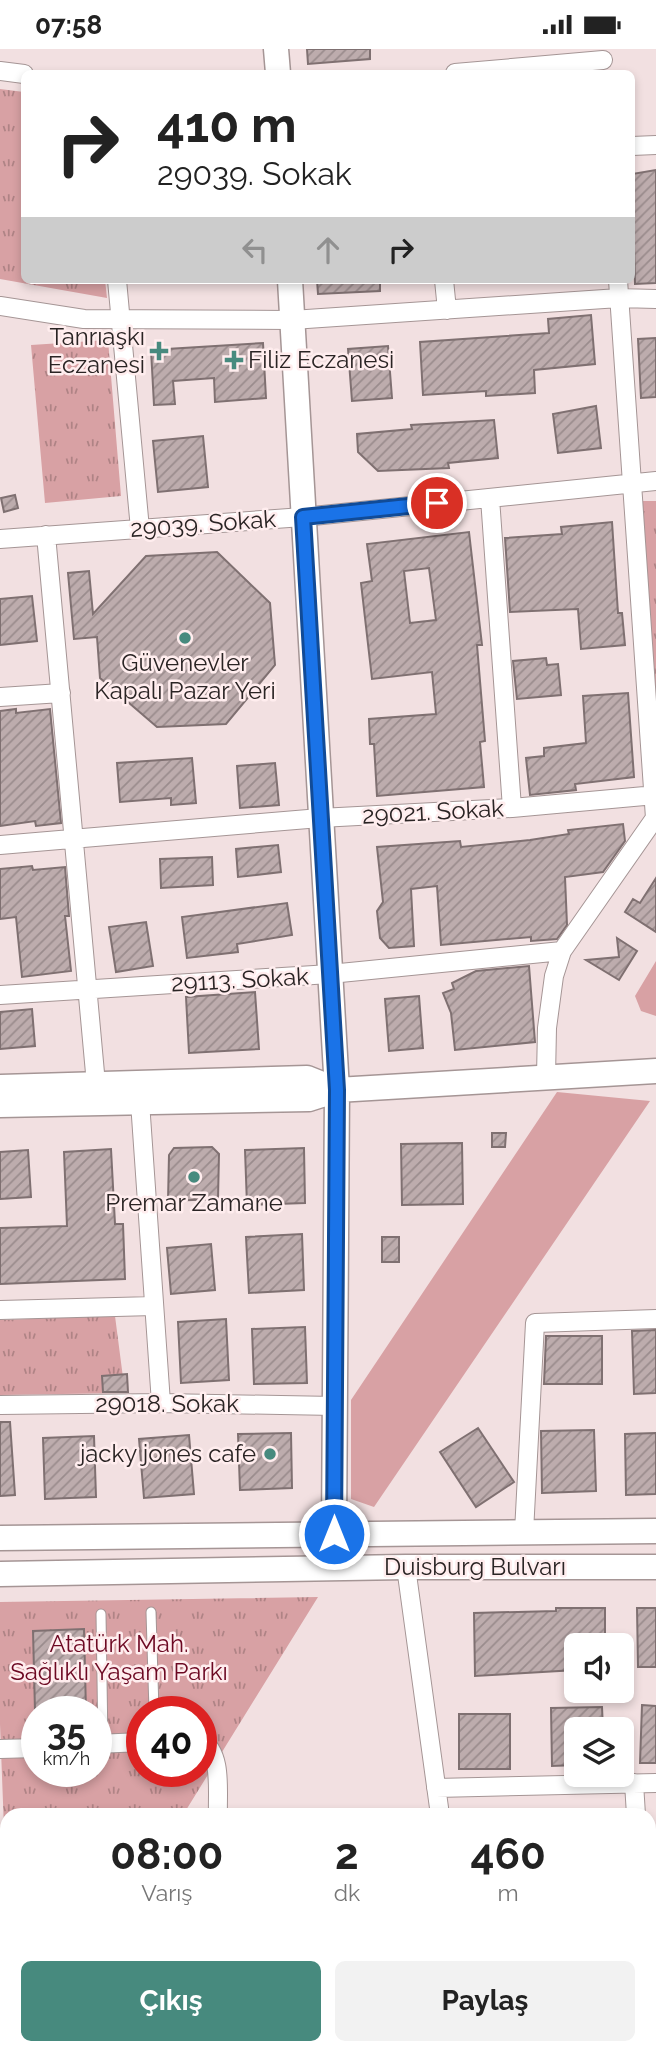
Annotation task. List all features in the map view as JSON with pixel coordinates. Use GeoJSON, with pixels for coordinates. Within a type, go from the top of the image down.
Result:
{"type":"FeatureCollection","features":[{"type":"Feature","properties":{"kind":"street"},"geometry":{"type":"LineString","coordinates":[[276,49],[278,70]]}},
{"type":"Feature","properties":{"kind":"street"},"geometry":{"type":"LineString","coordinates":[[492,70],[603,61]]}},
{"type":"Feature","properties":{"kind":"street"},"geometry":{"type":"LineString","coordinates":[[0,71],[21,74]]}},
{"type":"Feature","properties":{"kind":"street"},"geometry":{"type":"LineString","coordinates":[[635,146],[656,145]]}},
{"type":"Feature","properties":{"kind":"street"},"geometry":{"type":"LineString","coordinates":[[117,284],[141,529]]}},
{"type":"Feature","properties":{"kind":"street"},"geometry":{"type":"LineString","coordinates":[[290,284],[337,1090],[334,1534]]}},
{"type":"Feature","properties":{"kind":"street"},"geometry":{"type":"LineString","coordinates":[[444,284],[447,310]]}},
{"type":"Feature","properties":{"kind":"street"},"geometry":{"type":"LineString","coordinates":[[0,306],[84,319],[292,320],[447,310],[619,289],[656,299]]}},
{"type":"Feature","properties":{"kind":"street"},"geometry":{"type":"LineString","coordinates":[[546,1076],[547,1028],[554,976],[562,951],[655,818],[630,483],[619,289]]}},
{"type":"Feature","properties":{"kind":"street","name":"29039. Sokak"},"geometry":{"type":"LineString","coordinates":[[0,539],[303,517],[656,481]]}},
{"type":"Feature","properties":{"kind":"street"},"geometry":{"type":"LineString","coordinates":[[490,498],[512,808]]}},
{"type":"Feature","properties":{"kind":"street"},"geometry":{"type":"LineString","coordinates":[[46,535],[96,1084]]}},
{"type":"Feature","properties":{"kind":"street"},"geometry":{"type":"LineString","coordinates":[[0,697],[61,693]]}},
{"type":"Feature","properties":{"kind":"street","name":"29021. Sokak"},"geometry":{"type":"LineString","coordinates":[[0,845],[320,818],[512,808],[654,795]]}},
{"type":"Feature","properties":{"kind":"street","name":"29113. Sokak"},"geometry":{"type":"LineString","coordinates":[[0,995],[330,974],[562,951]]}},
{"type":"Feature","properties":{"kind":"street"},"geometry":{"type":"LineString","coordinates":[[0,1105],[309,1099],[337,1090],[656,1070]]}},
{"type":"Feature","properties":{"kind":"street"},"geometry":{"type":"LineString","coordinates":[[0,1087],[307,1078],[337,1090]]}},
{"type":"Feature","properties":{"kind":"street"},"geometry":{"type":"LineString","coordinates":[[140,1103],[161,1403]]}},
{"type":"Feature","properties":{"kind":"street"},"geometry":{"type":"LineString","coordinates":[[0,1310],[154,1306]]}},
{"type":"Feature","properties":{"kind":"street"},"geometry":{"type":"LineString","coordinates":[[524,1532],[535,1323],[656,1319]]}},
{"type":"Feature","properties":{"kind":"street","name":"29018. Sokak"},"geometry":{"type":"LineString","coordinates":[[0,1405],[161,1403],[335,1406]]}},
{"type":"Feature","properties":{"kind":"street","name":"Duisburg Bulvarı"},"geometry":{"type":"LineString","coordinates":[[0,1538],[656,1531]]}},
{"type":"Feature","properties":{"kind":"street","name":"Duisburg Bulvarı"},"geometry":{"type":"LineString","coordinates":[[0,1574],[656,1566]]}},
{"type":"Feature","properties":{"kind":"street"},"geometry":{"type":"LineString","coordinates":[[406,1567],[439,1808]]}},
{"type":"Feature","properties":{"kind":"street"},"geometry":{"type":"LineString","coordinates":[[0,1749],[21,1748]]}},
{"type":"Feature","properties":{"kind":"street"},"geometry":{"type":"LineString","coordinates":[[636,1808],[634,1783],[656,1783]]}},
{"type":"Feature","properties":{"kind":"street"},"geometry":{"type":"LineString","coordinates":[[436,1788],[564,1785]]}},
{"type":"Feature","properties":{"kind":"street"},"geometry":{"type":"LineString","coordinates":[[217,1787],[218,1808]]}},
{"type":"Feature","properties":{"kind":"lane"},"geometry":{"type":"LineString","coordinates":[[151,1612],[154,1696]]}},
{"type":"Feature","properties":{"kind":"lane"},"geometry":{"type":"LineString","coordinates":[[100,1696],[101,1614]]}},
{"type":"Feature","properties":{"kind":"green space"},"geometry":{"type":"Polygon","coordinates":[[[0,89],[21,92],[21,283],[0,279],[0,89]]]}},
{"type":"Feature","properties":{"kind":"green space"},"geometry":{"type":"Polygon","coordinates":[[[28,284],[105,284],[107,298],[28,284]]]}},
{"type":"Feature","properties":{"kind":"green space"},"geometry":{"type":"Polygon","coordinates":[[[108,340],[121,496],[45,503],[31,345],[108,340]]]}},
{"type":"Feature","properties":{"kind":"green space"},"geometry":{"type":"Polygon","coordinates":[[[641,501],[656,501],[656,779],[641,501]]]}},
{"type":"Feature","properties":{"kind":"green space"},"geometry":{"type":"Polygon","coordinates":[[[656,961],[656,1016],[641,1011],[635,996],[656,961]]]}},
{"type":"Feature","properties":{"kind":"green space"},"geometry":{"type":"Polygon","coordinates":[[[557,1092],[650,1101],[374,1507],[351,1499],[351,1400],[557,1092]]]}},
{"type":"Feature","properties":{"kind":"green space"},"geometry":{"type":"Polygon","coordinates":[[[115,1316],[125,1393],[0,1395],[0,1320],[115,1316]]]}},
{"type":"Feature","properties":{"kind":"green space","name":"Atatürk Mah. Sağlıklı Yaşam Parkı"},"geometry":{"type":"Polygon","coordinates":[[[318,1597],[217,1760],[217,1696],[126,1696],[126,1787],[200,1787],[187,1808],[3,1808],[0,1602],[318,1597]]]}},
{"type":"Feature","properties":{"kind":"building"},"geometry":{"type":"Polygon","coordinates":[[[307,49],[370,49],[370,59],[308,64],[307,49]]]}},
{"type":"Feature","properties":{"kind":"building"},"geometry":{"type":"Polygon","coordinates":[[[656,170],[656,283],[635,284],[635,174],[656,170]]]}},
{"type":"Feature","properties":{"kind":"building"},"geometry":{"type":"Polygon","coordinates":[[[317,284],[380,284],[380,291],[318,294],[317,284]]]}},
{"type":"Feature","properties":{"kind":"building"},"geometry":{"type":"Polygon","coordinates":[[[591,315],[595,364],[534,370],[535,393],[486,396],[486,391],[423,395],[420,342],[549,333],[548,319],[591,315]]]}},
{"type":"Feature","properties":{"kind":"building"},"geometry":{"type":"Polygon","coordinates":[[[656,338],[656,397],[641,398],[638,339],[656,338]]]}},
{"type":"Feature","properties":{"kind":"building"},"geometry":{"type":"Polygon","coordinates":[[[263,343],[266,398],[215,402],[214,378],[173,381],[175,404],[154,405],[151,350],[263,343]]]}},
{"type":"Feature","properties":{"kind":"building"},"geometry":{"type":"Polygon","coordinates":[[[388,346],[392,398],[352,401],[348,349],[388,346]]]}},
{"type":"Feature","properties":{"kind":"building"},"geometry":{"type":"Polygon","coordinates":[[[596,406],[601,448],[558,453],[553,414],[596,406]]]}},
{"type":"Feature","properties":{"kind":"building"},"geometry":{"type":"Polygon","coordinates":[[[494,420],[498,458],[448,463],[449,468],[378,471],[358,452],[357,434],[412,429],[411,425],[494,420]]]}},
{"type":"Feature","properties":{"kind":"building"},"geometry":{"type":"Polygon","coordinates":[[[203,436],[208,487],[158,492],[153,441],[203,436]]]}},
{"type":"Feature","properties":{"kind":"building"},"geometry":{"type":"Polygon","coordinates":[[[15,495],[18,508],[4,512],[1,498],[15,495]]]}},
{"type":"Feature","properties":{"kind":"building"},"geometry":{"type":"Polygon","coordinates":[[[612,522],[618,613],[622,613],[625,645],[581,649],[578,609],[510,612],[505,538],[562,534],[561,527],[612,522]]]}},
{"type":"Feature","properties":{"kind":"building"},"geometry":{"type":"Polygon","coordinates":[[[469,532],[482,645],[477,645],[485,741],[480,742],[484,787],[377,796],[374,744],[370,744],[369,719],[436,714],[432,672],[372,679],[361,583],[372,581],[367,544],[469,532]],[[429,568],[404,571],[410,623],[436,620],[429,568]]]}},
{"type":"Feature","properties":{"kind":"building","name":"Güvenevler Kapalı Pazar Yeri"},"geometry":{"type":"Polygon","coordinates":[[[217,552],[270,603],[275,665],[226,724],[157,727],[100,678],[97,637],[74,639],[68,573],[89,571],[93,614],[146,556],[217,552]]]}},
{"type":"Feature","properties":{"kind":"building"},"geometry":{"type":"Polygon","coordinates":[[[32,596],[37,641],[0,645],[0,599],[32,596]]]}},
{"type":"Feature","properties":{"kind":"building"},"geometry":{"type":"Polygon","coordinates":[[[546,658],[547,665],[558,664],[561,695],[517,699],[513,661],[546,658]]]}},
{"type":"Feature","properties":{"kind":"building"},"geometry":{"type":"Polygon","coordinates":[[[628,693],[634,777],[575,784],[576,790],[530,795],[526,758],[544,756],[544,748],[586,743],[583,696],[628,693]]]}},
{"type":"Feature","properties":{"kind":"building"},"geometry":{"type":"Polygon","coordinates":[[[16,709],[16,713],[50,709],[61,823],[36,826],[35,821],[0,826],[0,711],[16,709]]]}},
{"type":"Feature","properties":{"kind":"building"},"geometry":{"type":"Polygon","coordinates":[[[192,758],[196,803],[171,805],[171,798],[120,802],[117,763],[192,758]]]}},
{"type":"Feature","properties":{"kind":"building"},"geometry":{"type":"Polygon","coordinates":[[[275,763],[279,805],[240,808],[237,766],[275,763]]]}},
{"type":"Feature","properties":{"kind":"building"},"geometry":{"type":"Polygon","coordinates":[[[623,824],[625,841],[603,872],[565,877],[567,925],[557,939],[531,941],[531,937],[441,945],[437,886],[411,889],[414,946],[389,948],[380,938],[377,911],[383,902],[377,847],[460,841],[461,847],[530,840],[569,834],[568,830],[623,824]]]}},
{"type":"Feature","properties":{"kind":"building"},"geometry":{"type":"Polygon","coordinates":[[[278,845],[281,872],[238,877],[236,849],[278,845]]]}},
{"type":"Feature","properties":{"kind":"building"},"geometry":{"type":"Polygon","coordinates":[[[212,857],[213,885],[161,888],[160,859],[212,857]]]}},
{"type":"Feature","properties":{"kind":"building"},"geometry":{"type":"Polygon","coordinates":[[[32,866],[33,870],[65,867],[69,916],[65,916],[71,971],[22,977],[16,917],[0,919],[0,869],[32,866]]]}},
{"type":"Feature","properties":{"kind":"building"},"geometry":{"type":"Polygon","coordinates":[[[656,878],[656,932],[625,912],[633,899],[640,903],[656,878]]]}},
{"type":"Feature","properties":{"kind":"building"},"geometry":{"type":"Polygon","coordinates":[[[287,903],[292,935],[237,944],[238,952],[187,958],[182,917],[287,903]]]}},
{"type":"Feature","properties":{"kind":"building"},"geometry":{"type":"Polygon","coordinates":[[[146,922],[153,966],[116,972],[109,927],[146,922]]]}},
{"type":"Feature","properties":{"kind":"building"},"geometry":{"type":"Polygon","coordinates":[[[617,938],[637,951],[619,980],[586,960],[619,957],[617,938]]]}},
{"type":"Feature","properties":{"kind":"building"},"geometry":{"type":"Polygon","coordinates":[[[529,966],[535,1042],[455,1050],[451,1013],[443,993],[454,989],[452,983],[476,971],[529,966]]]}},
{"type":"Feature","properties":{"kind":"building"},"geometry":{"type":"Polygon","coordinates":[[[255,992],[259,1049],[189,1053],[186,997],[255,992]]]}},
{"type":"Feature","properties":{"kind":"building"},"geometry":{"type":"Polygon","coordinates":[[[419,996],[423,1048],[389,1051],[385,999],[419,996]]]}},
{"type":"Feature","properties":{"kind":"building"},"geometry":{"type":"Polygon","coordinates":[[[32,1009],[35,1046],[0,1049],[0,1012],[32,1009]]]}},
{"type":"Feature","properties":{"kind":"building"},"geometry":{"type":"Polygon","coordinates":[[[492,1133],[506,1133],[505,1147],[492,1147],[492,1133]]]}},
{"type":"Feature","properties":{"kind":"building"},"geometry":{"type":"Polygon","coordinates":[[[462,1143],[463,1204],[402,1205],[401,1144],[462,1143]]]}},
{"type":"Feature","properties":{"kind":"building","name":"Premar Zamane"},"geometry":{"type":"Polygon","coordinates":[[[212,1147],[219,1154],[218,1199],[168,1201],[169,1155],[174,1148],[212,1147]]]}},
{"type":"Feature","properties":{"kind":"building"},"geometry":{"type":"Polygon","coordinates":[[[304,1148],[305,1203],[247,1205],[245,1150],[304,1148]]]}},
{"type":"Feature","properties":{"kind":"building"},"geometry":{"type":"Polygon","coordinates":[[[111,1149],[115,1224],[123,1224],[125,1279],[0,1284],[0,1228],[67,1226],[64,1152],[111,1149]]]}},
{"type":"Feature","properties":{"kind":"building"},"geometry":{"type":"Polygon","coordinates":[[[28,1150],[31,1197],[0,1199],[0,1152],[28,1150]]]}},
{"type":"Feature","properties":{"kind":"building"},"geometry":{"type":"Polygon","coordinates":[[[302,1234],[304,1290],[249,1293],[246,1237],[302,1234]]]}},
{"type":"Feature","properties":{"kind":"building"},"geometry":{"type":"Polygon","coordinates":[[[382,1237],[399,1237],[399,1262],[382,1262],[382,1237]]]}},
{"type":"Feature","properties":{"kind":"building"},"geometry":{"type":"Polygon","coordinates":[[[211,1244],[215,1290],[171,1294],[167,1248],[211,1244]]]}},
{"type":"Feature","properties":{"kind":"building"},"geometry":{"type":"Polygon","coordinates":[[[226,1319],[229,1380],[181,1383],[178,1322],[226,1319]]]}},
{"type":"Feature","properties":{"kind":"building"},"geometry":{"type":"Polygon","coordinates":[[[305,1327],[307,1383],[254,1384],[252,1329],[305,1327]]]}},
{"type":"Feature","properties":{"kind":"building"},"geometry":{"type":"Polygon","coordinates":[[[656,1330],[656,1393],[634,1394],[632,1331],[656,1330]]]}},
{"type":"Feature","properties":{"kind":"building"},"geometry":{"type":"Polygon","coordinates":[[[546,1336],[602,1336],[602,1384],[544,1384],[546,1336]]]}},
{"type":"Feature","properties":{"kind":"building"},"geometry":{"type":"Polygon","coordinates":[[[127,1374],[128,1392],[103,1392],[102,1376],[127,1374]]]}},
{"type":"Feature","properties":{"kind":"building"},"geometry":{"type":"Polygon","coordinates":[[[0,1422],[10,1422],[15,1495],[0,1496],[0,1422]]]}},
{"type":"Feature","properties":{"kind":"building"},"geometry":{"type":"Polygon","coordinates":[[[478,1428],[514,1482],[476,1507],[440,1452],[478,1428]]]}},
{"type":"Feature","properties":{"kind":"building"},"geometry":{"type":"Polygon","coordinates":[[[594,1430],[596,1491],[542,1493],[541,1431],[594,1430]]]}},
{"type":"Feature","properties":{"kind":"building"},"geometry":{"type":"Polygon","coordinates":[[[291,1433],[292,1488],[240,1490],[238,1434],[291,1433]]]}},
{"type":"Feature","properties":{"kind":"building"},"geometry":{"type":"Polygon","coordinates":[[[656,1433],[656,1494],[626,1495],[625,1434],[656,1433]]]}},
{"type":"Feature","properties":{"kind":"building"},"geometry":{"type":"Polygon","coordinates":[[[189,1435],[194,1494],[144,1498],[139,1439],[189,1435]]]}},
{"type":"Feature","properties":{"kind":"building"},"geometry":{"type":"Polygon","coordinates":[[[94,1436],[96,1497],[45,1499],[43,1438],[94,1436]]]}},
{"type":"Feature","properties":{"kind":"building"},"geometry":{"type":"Polygon","coordinates":[[[556,1608],[605,1608],[605,1633],[564,1633],[564,1671],[475,1676],[474,1613],[556,1611],[556,1608]]]}},
{"type":"Feature","properties":{"kind":"building"},"geometry":{"type":"Polygon","coordinates":[[[637,1608],[656,1608],[656,1667],[638,1667],[637,1608]]]}},
{"type":"Feature","properties":{"kind":"building"},"geometry":{"type":"Polygon","coordinates":[[[84,1629],[86,1696],[35,1696],[33,1631],[84,1629]]]}},
{"type":"Feature","properties":{"kind":"building"},"geometry":{"type":"Polygon","coordinates":[[[642,1705],[656,1706],[656,1763],[640,1763],[642,1705]]]}},
{"type":"Feature","properties":{"kind":"building"},"geometry":{"type":"Polygon","coordinates":[[[602,1707],[602,1717],[564,1717],[564,1766],[552,1766],[551,1708],[602,1707]]]}},
{"type":"Feature","properties":{"kind":"building"},"geometry":{"type":"Polygon","coordinates":[[[459,1714],[510,1714],[510,1769],[459,1769],[459,1714]]]}},
{"type":"Feature","properties":{"kind":"place","name":"Tanrıaşkı Eczanesi"},"geometry":{"type":"Point","coordinates":[159,351]}},
{"type":"Feature","properties":{"kind":"place","name":"Filiz Eczanesi"},"geometry":{"type":"Point","coordinates":[234,360]}},
{"type":"Feature","properties":{"kind":"place","name":"Güvenevler Kapalı Pazar Yeri"},"geometry":{"type":"Point","coordinates":[185,638]}},
{"type":"Feature","properties":{"kind":"place","name":"Premar Zamane"},"geometry":{"type":"Point","coordinates":[194,1177]}},
{"type":"Feature","properties":{"kind":"place","name":"jacky jones cafe"},"geometry":{"type":"Point","coordinates":[270,1454]}},
{"type":"Feature","properties":{"kind":"route"},"geometry":{"type":"LineString","coordinates":[[334,1534],[337,1090],[303,517],[437,503]]}}]}
